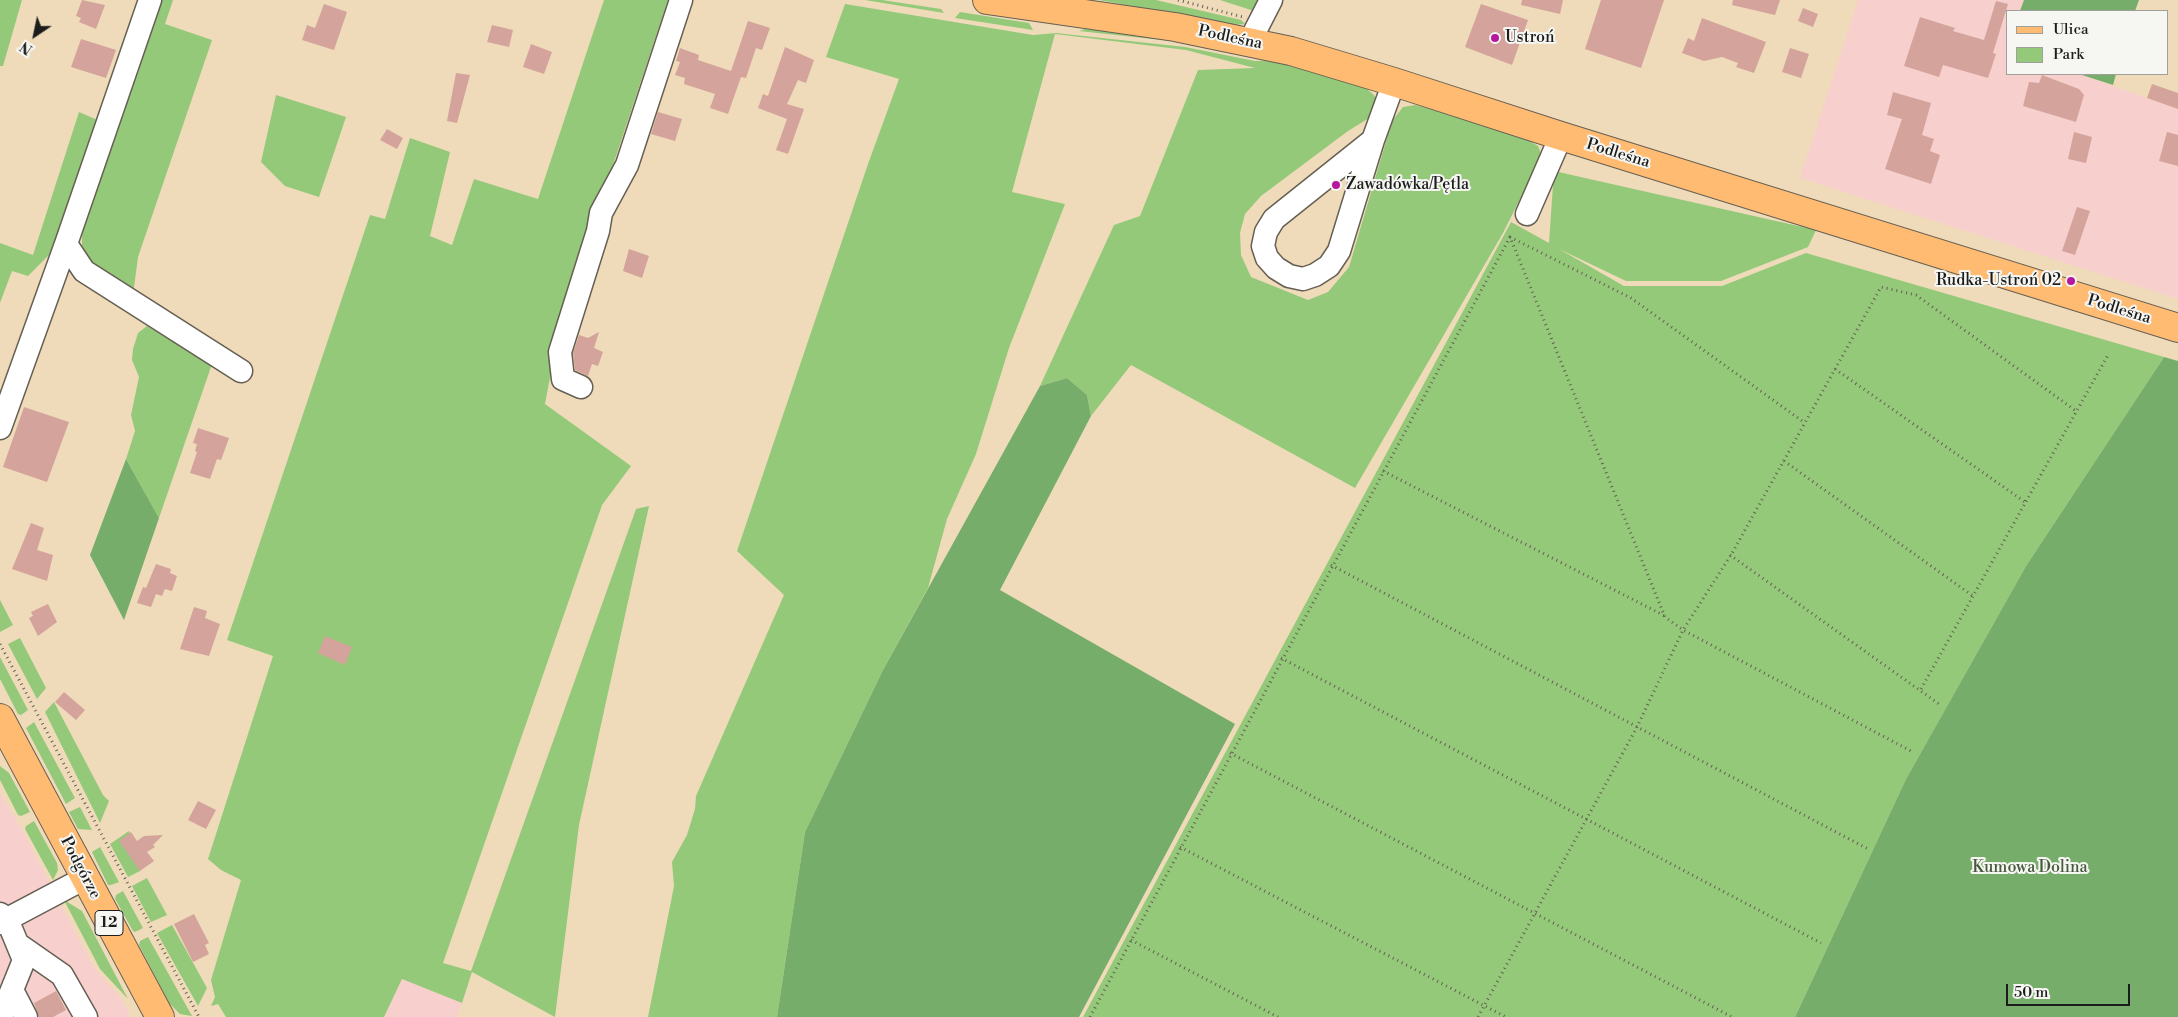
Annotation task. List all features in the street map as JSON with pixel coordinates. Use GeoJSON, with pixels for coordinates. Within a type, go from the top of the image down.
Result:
{"type":"FeatureCollection","features":[{"type":"Feature","properties":{"kind":"main road","name":"Podleśna"},"geometry":{"type":"LineString","coordinates":[[987,0],[1175,26],[1251,30],[1394,82],[1560,136],[2178,328]]}},
{"type":"Feature","properties":{"kind":"main road","name":"Podgórze"},"geometry":{"type":"LineString","coordinates":[[0,718],[160,1017]]}},
{"type":"Feature","properties":{"kind":"street"},"geometry":{"type":"LineString","coordinates":[[0,428],[150,0]]}},
{"type":"Feature","properties":{"kind":"street"},"geometry":{"type":"LineString","coordinates":[[582,387],[563,379],[560,352],[598,231],[601,214],[627,165],[681,0]]}},
{"type":"Feature","properties":{"kind":"street"},"geometry":{"type":"LineString","coordinates":[[1251,30],[1271,0]]}},
{"type":"Feature","properties":{"kind":"street"},"geometry":{"type":"LineString","coordinates":[[1373,140],[1274,220],[1266,232],[1263,246],[1267,258],[1276,268],[1289,276],[1303,279],[1315,275],[1329,266],[1339,252],[1373,140],[1394,82]]}},
{"type":"Feature","properties":{"kind":"street"},"geometry":{"type":"LineString","coordinates":[[1527,214],[1560,136]]}},
{"type":"Feature","properties":{"kind":"street"},"geometry":{"type":"LineString","coordinates":[[66,244],[84,271],[241,371]]}},
{"type":"Feature","properties":{"kind":"street"},"geometry":{"type":"LineString","coordinates":[[0,1017],[24,960],[19,945],[2,919],[85,878]]}},
{"type":"Feature","properties":{"kind":"street"},"geometry":{"type":"LineString","coordinates":[[19,945],[62,975],[80,1015]]}},
{"type":"Feature","properties":{"kind":"street"},"geometry":{"type":"LineString","coordinates":[[12,990],[26,1017]]}},
{"type":"Feature","properties":{"kind":"path"},"geometry":{"type":"LineString","coordinates":[[1178,0],[1251,30]]}},
{"type":"Feature","properties":{"kind":"path"},"geometry":{"type":"LineString","coordinates":[[1510,237],[1631,298],[1804,423]]}},
{"type":"Feature","properties":{"kind":"path"},"geometry":{"type":"LineString","coordinates":[[1090,1017],[1331,565],[1510,237]]}},
{"type":"Feature","properties":{"kind":"path"},"geometry":{"type":"LineString","coordinates":[[1510,237],[1665,617]]}},
{"type":"Feature","properties":{"kind":"path"},"geometry":{"type":"LineString","coordinates":[[1478,1017],[1637,727],[1683,630],[1730,555],[1881,287],[1916,295],[2076,412]]}},
{"type":"Feature","properties":{"kind":"path"},"geometry":{"type":"LineString","coordinates":[[1921,689],[2108,355]]}},
{"type":"Feature","properties":{"kind":"path"},"geometry":{"type":"LineString","coordinates":[[1834,369],[2025,502]]}},
{"type":"Feature","properties":{"kind":"path"},"geometry":{"type":"LineString","coordinates":[[1784,461],[1973,596]]}},
{"type":"Feature","properties":{"kind":"path"},"geometry":{"type":"LineString","coordinates":[[1383,471],[1665,617],[1683,630],[1912,751]]}},
{"type":"Feature","properties":{"kind":"path"},"geometry":{"type":"LineString","coordinates":[[1730,555],[1921,689],[1939,704]]}},
{"type":"Feature","properties":{"kind":"path"},"geometry":{"type":"LineString","coordinates":[[1331,565],[1870,850]]}},
{"type":"Feature","properties":{"kind":"path"},"geometry":{"type":"LineString","coordinates":[[0,644],[199,1017]]}},
{"type":"Feature","properties":{"kind":"path"},"geometry":{"type":"LineString","coordinates":[[1282,658],[1821,943]]}},
{"type":"Feature","properties":{"kind":"path"},"geometry":{"type":"LineString","coordinates":[[1230,753],[1732,1017]]}},
{"type":"Feature","properties":{"kind":"path"},"geometry":{"type":"LineString","coordinates":[[1180,847],[1506,1017]]}},
{"type":"Feature","properties":{"kind":"path"},"geometry":{"type":"LineString","coordinates":[[1132,940],[1278,1017]]}},
{"type":"Feature","properties":{"kind":"shaded area"},"geometry":{"type":"Polygon","coordinates":[[[1858,0],[2024,0],[2020,10],[2006,10],[2006,75],[2082,75],[2178,109],[2178,299],[1800,178],[1858,0]]]}},
{"type":"Feature","properties":{"kind":"shaded area"},"geometry":{"type":"Polygon","coordinates":[[[0,793],[23,831],[94,968],[121,998],[131,1017],[0,1017],[0,793]]]}},
{"type":"Feature","properties":{"kind":"shaded area"},"geometry":{"type":"Polygon","coordinates":[[[402,978],[462,1003],[456,1017],[384,1017],[402,978]]]}},
{"type":"Feature","properties":{"kind":"green space"},"geometry":{"type":"Polygon","coordinates":[[[0,0],[22,0],[3,66],[0,66],[0,0]]]}},
{"type":"Feature","properties":{"kind":"green space"},"geometry":{"type":"Polygon","coordinates":[[[157,0],[173,0],[165,24],[212,40],[138,257],[133,295],[95,268],[82,246],[82,230],[157,0]]]}},
{"type":"Feature","properties":{"kind":"green space"},"geometry":{"type":"Polygon","coordinates":[[[604,0],[668,0],[560,324],[545,404],[631,466],[602,505],[443,963],[471,971],[636,509],[649,506],[579,825],[555,1017],[472,972],[462,1003],[402,979],[384,1017],[226,1017],[218,1004],[211,1006],[215,997],[211,980],[241,880],[221,870],[208,859],[273,656],[227,640],[370,215],[385,219],[410,138],[450,152],[430,236],[452,245],[474,179],[538,199],[604,0]]]}},
{"type":"Feature","properties":{"kind":"green space"},"geometry":{"type":"Polygon","coordinates":[[[865,0],[882,0],[941,9],[944,13],[865,0]]]}},
{"type":"Feature","properties":{"kind":"green space"},"geometry":{"type":"Polygon","coordinates":[[[1099,0],[1156,0],[1241,20],[1245,24],[1234,25],[1099,0]]]}},
{"type":"Feature","properties":{"kind":"green space"},"geometry":{"type":"Polygon","coordinates":[[[1220,0],[1260,0],[1254,11],[1220,0]]]}},
{"type":"Feature","properties":{"kind":"green space"},"geometry":{"type":"Polygon","coordinates":[[[2024,0],[2139,0],[2135,10],[2020,10],[2024,0]]]}},
{"type":"Feature","properties":{"kind":"green space"},"geometry":{"type":"Polygon","coordinates":[[[845,4],[1033,35],[1056,33],[1185,47],[1255,61],[1291,60],[1348,79],[1348,83],[1367,89],[1374,95],[1377,102],[1374,115],[1348,131],[1261,196],[1245,214],[1240,233],[1241,255],[1251,277],[1308,300],[1328,292],[1349,267],[1392,121],[1403,107],[1415,105],[1519,135],[1538,146],[1544,161],[1536,167],[1503,233],[1355,488],[1131,365],[1091,416],[1087,395],[1067,378],[1040,386],[1114,225],[1140,216],[1198,70],[1255,68],[1186,50],[1055,34],[1012,192],[1065,204],[1009,348],[976,454],[947,519],[928,588],[883,670],[805,832],[777,1017],[648,1017],[674,886],[672,862],[687,835],[695,809],[696,796],[784,595],[737,551],[868,164],[899,79],[826,57],[845,4]]]}},
{"type":"Feature","properties":{"kind":"green space"},"geometry":{"type":"Polygon","coordinates":[[[960,12],[1029,23],[1033,30],[955,18],[960,12]]]}},
{"type":"Feature","properties":{"kind":"green space"},"geometry":{"type":"Polygon","coordinates":[[[1085,29],[1167,35],[1190,43],[1079,31],[1085,29]]]}},
{"type":"Feature","properties":{"kind":"green space"},"geometry":{"type":"Polygon","coordinates":[[[2082,75],[2116,75],[2113,85],[2082,75]]]}},
{"type":"Feature","properties":{"kind":"green space"},"geometry":{"type":"Polygon","coordinates":[[[276,95],[346,117],[319,197],[285,186],[261,162],[276,95]]]}},
{"type":"Feature","properties":{"kind":"green space"},"geometry":{"type":"Polygon","coordinates":[[[79,112],[102,122],[56,248],[28,276],[12,271],[0,303],[0,243],[33,255],[79,112]]]}},
{"type":"Feature","properties":{"kind":"green space"},"geometry":{"type":"Polygon","coordinates":[[[1554,171],[1816,230],[1808,247],[1721,281],[1626,281],[1559,249],[1624,286],[1722,286],[1806,253],[2164,357],[2026,566],[1906,779],[1795,1017],[1083,1017],[1511,222],[1549,243],[1554,171]]]}},
{"type":"Feature","properties":{"kind":"green space"},"geometry":{"type":"Polygon","coordinates":[[[147,326],[212,364],[159,518],[126,459],[135,431],[131,415],[139,377],[132,360],[133,349],[138,333],[147,326]]]}},
{"type":"Feature","properties":{"kind":"green space","name":"Kumowa Dolina"},"geometry":{"type":"Polygon","coordinates":[[[2164,357],[2178,361],[2178,1017],[1795,1017],[1906,779],[2026,566],[2164,357]]]}},
{"type":"Feature","properties":{"kind":"green space"},"geometry":{"type":"Polygon","coordinates":[[[1067,378],[1087,395],[1091,416],[1000,590],[1235,724],[1079,1017],[777,1017],[805,832],[883,670],[1040,386],[1067,378]]]}},
{"type":"Feature","properties":{"kind":"green space"},"geometry":{"type":"Polygon","coordinates":[[[126,459],[159,518],[124,620],[90,555],[126,459]]]}},
{"type":"Feature","properties":{"kind":"green space"},"geometry":{"type":"Polygon","coordinates":[[[0,600],[13,625],[0,632],[0,600]]]}},
{"type":"Feature","properties":{"kind":"green space"},"geometry":{"type":"Polygon","coordinates":[[[20,638],[46,688],[37,699],[8,644],[20,638]]]}},
{"type":"Feature","properties":{"kind":"green space"},"geometry":{"type":"Polygon","coordinates":[[[0,657],[28,710],[21,715],[18,714],[0,679],[0,657]]]}},
{"type":"Feature","properties":{"kind":"green space"},"geometry":{"type":"Polygon","coordinates":[[[54,702],[103,795],[109,801],[100,823],[45,712],[54,702]]]}},
{"type":"Feature","properties":{"kind":"green space"},"geometry":{"type":"Polygon","coordinates":[[[34,722],[75,798],[66,804],[26,728],[34,722]]]}},
{"type":"Feature","properties":{"kind":"green space"},"geometry":{"type":"Polygon","coordinates":[[[0,766],[9,773],[30,812],[21,816],[18,815],[0,780],[0,766]]]}},
{"type":"Feature","properties":{"kind":"green space"},"geometry":{"type":"Polygon","coordinates":[[[80,807],[92,830],[78,829],[69,812],[80,807]]]}},
{"type":"Feature","properties":{"kind":"green space"},"geometry":{"type":"Polygon","coordinates":[[[34,821],[57,863],[58,870],[53,880],[25,829],[26,826],[34,821]]]}},
{"type":"Feature","properties":{"kind":"green space"},"geometry":{"type":"Polygon","coordinates":[[[129,831],[140,871],[128,877],[110,844],[129,831]]]}},
{"type":"Feature","properties":{"kind":"green space"},"geometry":{"type":"Polygon","coordinates":[[[100,847],[119,882],[108,885],[92,852],[100,847]]]}},
{"type":"Feature","properties":{"kind":"green space"},"geometry":{"type":"Polygon","coordinates":[[[147,878],[167,915],[151,922],[132,886],[147,878]]]}},
{"type":"Feature","properties":{"kind":"green space"},"geometry":{"type":"Polygon","coordinates":[[[123,891],[143,928],[135,932],[115,899],[116,895],[123,891]]]}},
{"type":"Feature","properties":{"kind":"green space"},"geometry":{"type":"Polygon","coordinates":[[[64,900],[82,911],[128,999],[100,969],[64,900]]]}},
{"type":"Feature","properties":{"kind":"green space"},"geometry":{"type":"Polygon","coordinates":[[[172,925],[207,988],[198,1006],[157,933],[172,925]]]}},
{"type":"Feature","properties":{"kind":"green space"},"geometry":{"type":"Polygon","coordinates":[[[148,937],[192,1016],[180,1014],[169,1003],[139,945],[140,941],[148,937]]]}},
{"type":"Feature","properties":{"kind":"building"},"geometry":{"type":"Polygon","coordinates":[[[82,0],[105,5],[96,29],[79,22],[81,18],[76,16],[82,0]]]}},
{"type":"Feature","properties":{"kind":"building"},"geometry":{"type":"Polygon","coordinates":[[[1522,0],[1563,0],[1560,14],[1521,5],[1522,0]]]}},
{"type":"Feature","properties":{"kind":"building"},"geometry":{"type":"Polygon","coordinates":[[[1601,0],[1664,0],[1641,68],[1585,49],[1601,0]]]}},
{"type":"Feature","properties":{"kind":"building"},"geometry":{"type":"Polygon","coordinates":[[[1733,0],[1780,0],[1775,15],[1732,5],[1733,0]]]}},
{"type":"Feature","properties":{"kind":"building"},"geometry":{"type":"Polygon","coordinates":[[[1996,1],[2008,4],[1993,53],[1996,54],[1988,78],[1943,65],[1939,77],[1904,66],[1920,17],[1955,28],[1953,31],[1984,40],[1996,1]]]}},
{"type":"Feature","properties":{"kind":"building"},"geometry":{"type":"Polygon","coordinates":[[[324,4],[347,12],[334,50],[302,40],[307,25],[315,28],[324,4]]]}},
{"type":"Feature","properties":{"kind":"building","name":"Ustroń"},"geometry":{"type":"Polygon","coordinates":[[[1481,4],[1528,20],[1512,65],[1465,47],[1481,4]]]}},
{"type":"Feature","properties":{"kind":"building"},"geometry":{"type":"Polygon","coordinates":[[[1803,8],[1818,14],[1813,27],[1798,21],[1803,8]]]}},
{"type":"Feature","properties":{"kind":"building"},"geometry":{"type":"Polygon","coordinates":[[[1702,18],[1766,42],[1754,73],[1736,67],[1738,63],[1722,57],[1704,61],[1682,53],[1688,38],[1694,41],[1702,18]]]}},
{"type":"Feature","properties":{"kind":"building"},"geometry":{"type":"Polygon","coordinates":[[[748,21],[770,28],[762,50],[756,48],[746,78],[741,77],[728,114],[710,108],[715,94],[684,84],[685,78],[675,75],[680,62],[676,61],[680,48],[699,55],[698,60],[731,71],[748,21]]]}},
{"type":"Feature","properties":{"kind":"building"},"geometry":{"type":"Polygon","coordinates":[[[492,25],[513,30],[509,47],[487,42],[492,25]]]}},
{"type":"Feature","properties":{"kind":"building"},"geometry":{"type":"Polygon","coordinates":[[[81,39],[116,50],[106,78],[71,67],[81,39]]]}},
{"type":"Feature","properties":{"kind":"building"},"geometry":{"type":"Polygon","coordinates":[[[531,44],[552,52],[544,74],[523,67],[531,44]]]}},
{"type":"Feature","properties":{"kind":"building"},"geometry":{"type":"Polygon","coordinates":[[[785,47],[814,60],[806,83],[798,80],[787,104],[804,109],[788,154],[776,150],[787,119],[758,108],[763,94],[768,96],[785,47]]]}},
{"type":"Feature","properties":{"kind":"building"},"geometry":{"type":"Polygon","coordinates":[[[1790,48],[1809,54],[1801,78],[1782,72],[1790,48]]]}},
{"type":"Feature","properties":{"kind":"building"},"geometry":{"type":"Polygon","coordinates":[[[456,73],[470,75],[457,123],[447,121],[456,73]]]}},
{"type":"Feature","properties":{"kind":"building"},"geometry":{"type":"Polygon","coordinates":[[[2042,75],[2079,89],[2084,95],[2076,122],[2023,106],[2029,82],[2039,83],[2042,75]]]}},
{"type":"Feature","properties":{"kind":"building"},"geometry":{"type":"Polygon","coordinates":[[[2152,84],[2178,93],[2178,109],[2147,98],[2152,84]]]}},
{"type":"Feature","properties":{"kind":"building"},"geometry":{"type":"Polygon","coordinates":[[[1893,92],[1931,103],[1922,135],[1934,139],[1930,151],[1940,155],[1931,184],[1885,169],[1902,119],[1887,115],[1893,92]]]}},
{"type":"Feature","properties":{"kind":"building"},"geometry":{"type":"Polygon","coordinates":[[[658,112],[682,119],[675,141],[651,134],[658,112]]]}},
{"type":"Feature","properties":{"kind":"building"},"geometry":{"type":"Polygon","coordinates":[[[387,129],[403,138],[397,149],[380,140],[387,129]]]}},
{"type":"Feature","properties":{"kind":"building"},"geometry":{"type":"Polygon","coordinates":[[[2074,132],[2092,137],[2086,163],[2068,159],[2074,132]]]}},
{"type":"Feature","properties":{"kind":"building"},"geometry":{"type":"Polygon","coordinates":[[[2167,132],[2178,135],[2178,166],[2159,161],[2167,132]]]}},
{"type":"Feature","properties":{"kind":"building"},"geometry":{"type":"Polygon","coordinates":[[[2077,207],[2090,211],[2075,255],[2062,251],[2077,207]]]}},
{"type":"Feature","properties":{"kind":"building"},"geometry":{"type":"Polygon","coordinates":[[[629,249],[649,256],[642,278],[623,271],[629,249]]]}},
{"type":"Feature","properties":{"kind":"building"},"geometry":{"type":"Polygon","coordinates":[[[599,332],[594,348],[603,352],[598,366],[592,364],[588,376],[575,370],[573,353],[579,335],[588,338],[599,332]]]}},
{"type":"Feature","properties":{"kind":"building"},"geometry":{"type":"Polygon","coordinates":[[[24,407],[69,422],[47,482],[3,467],[24,407]]]}},
{"type":"Feature","properties":{"kind":"building"},"geometry":{"type":"Polygon","coordinates":[[[198,428],[229,438],[221,460],[217,459],[210,479],[190,473],[197,452],[195,451],[197,444],[193,443],[198,428]]]}},
{"type":"Feature","properties":{"kind":"building"},"geometry":{"type":"Polygon","coordinates":[[[31,523],[44,528],[37,550],[53,555],[47,581],[12,569],[31,523]]]}},
{"type":"Feature","properties":{"kind":"building"},"geometry":{"type":"Polygon","coordinates":[[[156,564],[171,569],[170,573],[177,576],[172,591],[165,589],[162,596],[156,594],[151,607],[137,603],[143,587],[146,588],[156,564]]]}},
{"type":"Feature","properties":{"kind":"building"},"geometry":{"type":"Polygon","coordinates":[[[48,604],[57,622],[38,636],[29,618],[33,616],[31,612],[48,604]]]}},
{"type":"Feature","properties":{"kind":"building"},"geometry":{"type":"Polygon","coordinates":[[[194,607],[207,611],[205,618],[220,624],[209,656],[180,649],[194,607]]]}},
{"type":"Feature","properties":{"kind":"building"},"geometry":{"type":"Polygon","coordinates":[[[325,636],[352,647],[345,665],[318,653],[325,636]]]}},
{"type":"Feature","properties":{"kind":"building"},"geometry":{"type":"Polygon","coordinates":[[[64,692],[85,710],[76,720],[55,702],[64,692]]]}},
{"type":"Feature","properties":{"kind":"building"},"geometry":{"type":"Polygon","coordinates":[[[198,801],[216,810],[206,829],[188,820],[198,801]]]}},
{"type":"Feature","properties":{"kind":"building"},"geometry":{"type":"Polygon","coordinates":[[[131,832],[137,841],[144,836],[163,835],[153,845],[155,847],[147,852],[154,861],[140,871],[119,841],[131,832]]]}},
{"type":"Feature","properties":{"kind":"building"},"geometry":{"type":"Polygon","coordinates":[[[194,914],[209,943],[205,945],[209,954],[193,962],[174,924],[194,914]]]}},
{"type":"Feature","properties":{"kind":"building"},"geometry":{"type":"Polygon","coordinates":[[[56,991],[66,1010],[53,1017],[39,1017],[34,1003],[56,991]]]}},
{"type":"Feature","properties":{"kind":"place","name":"Ustroń"},"geometry":{"type":"Point","coordinates":[1495,38]}},
{"type":"Feature","properties":{"kind":"place","name":"Zawadówka/Pętla"},"geometry":{"type":"Point","coordinates":[1336,185]}},
{"type":"Feature","properties":{"kind":"place","name":"Rudka-Ustroń 02"},"geometry":{"type":"Point","coordinates":[2071,281]}}]}
